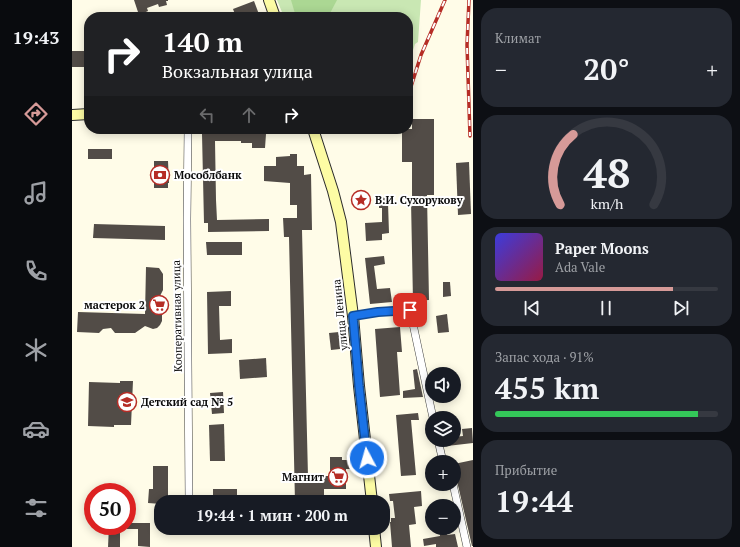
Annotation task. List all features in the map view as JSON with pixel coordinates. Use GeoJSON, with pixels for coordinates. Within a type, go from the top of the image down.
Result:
{"type":"FeatureCollection","features":[{"type":"Feature","properties":{"kind":"main road"},"geometry":{"type":"LineString","coordinates":[[269,0],[273,12]]}},
{"type":"Feature","properties":{"kind":"main road"},"geometry":{"type":"LineString","coordinates":[[72,115],[84,114]]}},
{"type":"Feature","properties":{"kind":"main road","name":"улица Ленина"},"geometry":{"type":"LineString","coordinates":[[315,134],[334,191],[341,222],[353,316],[371,495]]}},
{"type":"Feature","properties":{"kind":"main road"},"geometry":{"type":"LineString","coordinates":[[375,535],[376,547]]}},
{"type":"Feature","properties":{"kind":"street","name":"Кооперативная улица"},"geometry":{"type":"LineString","coordinates":[[188,134],[189,495]]}},
{"type":"Feature","properties":{"kind":"street"},"geometry":{"type":"LineString","coordinates":[[353,316],[378,312],[410,310],[432,411]]}},
{"type":"Feature","properties":{"kind":"street"},"geometry":{"type":"LineString","coordinates":[[455,491],[467,547]]}},
{"type":"Feature","properties":{"kind":"green space"},"geometry":{"type":"Polygon","coordinates":[[[277,0],[421,0],[418,42],[415,44],[413,50],[413,12],[282,12],[277,0]]]}},
{"type":"Feature","properties":{"kind":"green space"},"geometry":{"type":"Polygon","coordinates":[[[291,0],[337,0],[331,12],[295,12],[291,0]]]}},
{"type":"Feature","properties":{"kind":"building"},"geometry":{"type":"Polygon","coordinates":[[[134,0],[168,0],[166,1],[167,5],[159,7],[158,4],[147,8],[148,11],[146,12],[138,12],[134,0]]]}},
{"type":"Feature","properties":{"kind":"building"},"geometry":{"type":"Polygon","coordinates":[[[254,1],[258,12],[234,12],[233,9],[254,1]]]}},
{"type":"Feature","properties":{"kind":"building"},"geometry":{"type":"Polygon","coordinates":[[[72,51],[84,51],[84,67],[72,67],[72,51]]]}},
{"type":"Feature","properties":{"kind":"building"},"geometry":{"type":"Polygon","coordinates":[[[413,119],[434,119],[434,195],[427,195],[429,300],[413,301],[411,201],[412,162],[402,162],[402,134],[413,134],[413,119]]]}},
{"type":"Feature","properties":{"kind":"building"},"geometry":{"type":"Polygon","coordinates":[[[202,134],[266,134],[265,148],[252,148],[252,143],[241,143],[241,141],[215,141],[216,200],[217,220],[269,219],[269,231],[208,232],[208,223],[204,223],[202,134]]]}},
{"type":"Feature","properties":{"kind":"building"},"geometry":{"type":"Polygon","coordinates":[[[88,149],[112,149],[112,159],[88,159],[88,149]]]}},
{"type":"Feature","properties":{"kind":"building"},"geometry":{"type":"Polygon","coordinates":[[[290,154],[297,154],[297,166],[304,166],[304,175],[311,174],[312,230],[302,230],[308,476],[330,476],[330,457],[342,457],[342,460],[350,460],[350,469],[346,469],[346,489],[324,489],[324,495],[295,495],[289,237],[284,237],[283,218],[297,218],[297,205],[290,205],[290,183],[264,181],[264,166],[276,166],[276,157],[290,156],[290,154]]]}},
{"type":"Feature","properties":{"kind":"building"},"geometry":{"type":"Polygon","coordinates":[[[154,161],[168,161],[168,188],[154,188],[154,161]]]}},
{"type":"Feature","properties":{"kind":"building"},"geometry":{"type":"Polygon","coordinates":[[[469,162],[471,214],[458,215],[456,163],[469,162]]]}},
{"type":"Feature","properties":{"kind":"building"},"geometry":{"type":"Polygon","coordinates":[[[392,197],[392,203],[388,203],[389,233],[382,234],[382,240],[366,241],[365,223],[382,222],[382,208],[379,208],[379,198],[392,197]]]}},
{"type":"Feature","properties":{"kind":"building"},"geometry":{"type":"Polygon","coordinates":[[[94,224],[165,226],[165,240],[93,238],[94,224]]]}},
{"type":"Feature","properties":{"kind":"building"},"geometry":{"type":"Polygon","coordinates":[[[206,242],[242,242],[242,255],[207,255],[206,242]]]}},
{"type":"Feature","properties":{"kind":"building"},"geometry":{"type":"Polygon","coordinates":[[[384,256],[385,264],[374,266],[377,289],[390,288],[392,302],[370,304],[365,258],[384,256]]]}},
{"type":"Feature","properties":{"kind":"building"},"geometry":{"type":"Polygon","coordinates":[[[146,267],[159,268],[163,274],[163,290],[159,298],[162,303],[162,321],[157,328],[153,329],[145,326],[135,333],[115,333],[111,328],[103,329],[99,333],[77,332],[78,312],[145,314],[146,267]]]}},
{"type":"Feature","properties":{"kind":"building"},"geometry":{"type":"Polygon","coordinates":[[[443,282],[450,282],[451,296],[443,297],[443,282]]]}},
{"type":"Feature","properties":{"kind":"building"},"geometry":{"type":"Polygon","coordinates":[[[231,291],[231,306],[219,306],[220,340],[232,339],[232,353],[208,354],[207,292],[231,291]]]}},
{"type":"Feature","properties":{"kind":"building"},"geometry":{"type":"Polygon","coordinates":[[[447,314],[449,332],[438,333],[436,316],[447,314]]]}},
{"type":"Feature","properties":{"kind":"building"},"geometry":{"type":"Polygon","coordinates":[[[400,327],[402,352],[397,352],[400,395],[380,397],[375,329],[400,327]]]}},
{"type":"Feature","properties":{"kind":"building"},"geometry":{"type":"Polygon","coordinates":[[[339,332],[340,349],[331,350],[329,333],[339,332]]]}},
{"type":"Feature","properties":{"kind":"building"},"geometry":{"type":"Polygon","coordinates":[[[266,358],[267,377],[240,379],[239,360],[266,358]]]}},
{"type":"Feature","properties":{"kind":"building"},"geometry":{"type":"Polygon","coordinates":[[[417,369],[423,397],[403,398],[403,391],[415,389],[413,370],[417,369]]]}},
{"type":"Feature","properties":{"kind":"building"},"geometry":{"type":"Polygon","coordinates":[[[120,381],[133,381],[131,425],[114,425],[114,427],[88,426],[89,382],[120,383],[120,381]]]}},
{"type":"Feature","properties":{"kind":"building"},"geometry":{"type":"Polygon","coordinates":[[[223,392],[224,413],[212,414],[210,393],[223,392]]]}},
{"type":"Feature","properties":{"kind":"building"},"geometry":{"type":"Polygon","coordinates":[[[418,413],[419,420],[411,420],[416,475],[401,476],[396,415],[418,413]]]}},
{"type":"Feature","properties":{"kind":"building"},"geometry":{"type":"Polygon","coordinates":[[[224,424],[225,461],[210,461],[209,425],[224,424]]]}},
{"type":"Feature","properties":{"kind":"building"},"geometry":{"type":"Polygon","coordinates":[[[472,428],[473,443],[461,444],[461,436],[463,436],[462,429],[472,428]]]}},
{"type":"Feature","properties":{"kind":"building"},"geometry":{"type":"Polygon","coordinates":[[[473,460],[473,546],[459,491],[461,491],[461,463],[473,460]]]}},
{"type":"Feature","properties":{"kind":"building"},"geometry":{"type":"Polygon","coordinates":[[[153,466],[168,466],[168,495],[154,495],[154,503],[148,503],[149,489],[153,489],[153,466]]]}},
{"type":"Feature","properties":{"kind":"building"},"geometry":{"type":"Polygon","coordinates":[[[213,489],[237,489],[237,495],[213,495],[213,489]]]}},
{"type":"Feature","properties":{"kind":"building"},"geometry":{"type":"Polygon","coordinates":[[[421,491],[422,506],[414,507],[416,524],[409,525],[411,547],[392,547],[390,522],[391,518],[395,518],[393,501],[390,501],[389,494],[421,491]]]}},
{"type":"Feature","properties":{"kind":"building"},"geometry":{"type":"Polygon","coordinates":[[[136,523],[150,523],[150,547],[138,546],[138,529],[136,529],[136,523]]]}},
{"type":"Feature","properties":{"kind":"building"},"geometry":{"type":"Polygon","coordinates":[[[109,535],[120,535],[120,547],[108,547],[109,535]]]}},
{"type":"Feature","properties":{"kind":"building"},"geometry":{"type":"Polygon","coordinates":[[[455,535],[458,547],[436,547],[436,544],[424,546],[423,539],[455,535]]]}},
{"type":"Feature","properties":{"kind":"railway"},"geometry":{"type":"LineString","coordinates":[[413,80],[421,55],[445,0]]}},
{"type":"Feature","properties":{"kind":"railway"},"geometry":{"type":"LineString","coordinates":[[469,0],[467,45],[470,136]]}},
{"type":"Feature","properties":{"kind":"place","name":"Мособлбанк"},"geometry":{"type":"Point","coordinates":[160,175]}},
{"type":"Feature","properties":{"kind":"place","name":"В.И. Сухорукову"},"geometry":{"type":"Point","coordinates":[361,200]}},
{"type":"Feature","properties":{"kind":"place","name":"мастерок 2"},"geometry":{"type":"Point","coordinates":[159,305]}},
{"type":"Feature","properties":{"kind":"place","name":"Детский сад № 5"},"geometry":{"type":"Point","coordinates":[127,402]}},
{"type":"Feature","properties":{"kind":"place","name":"Магнит"},"geometry":{"type":"Point","coordinates":[338,477]}},
{"type":"Feature","properties":{"kind":"route"},"geometry":{"type":"LineString","coordinates":[[367,458],[353,316],[378,312],[410,310]]}}]}
